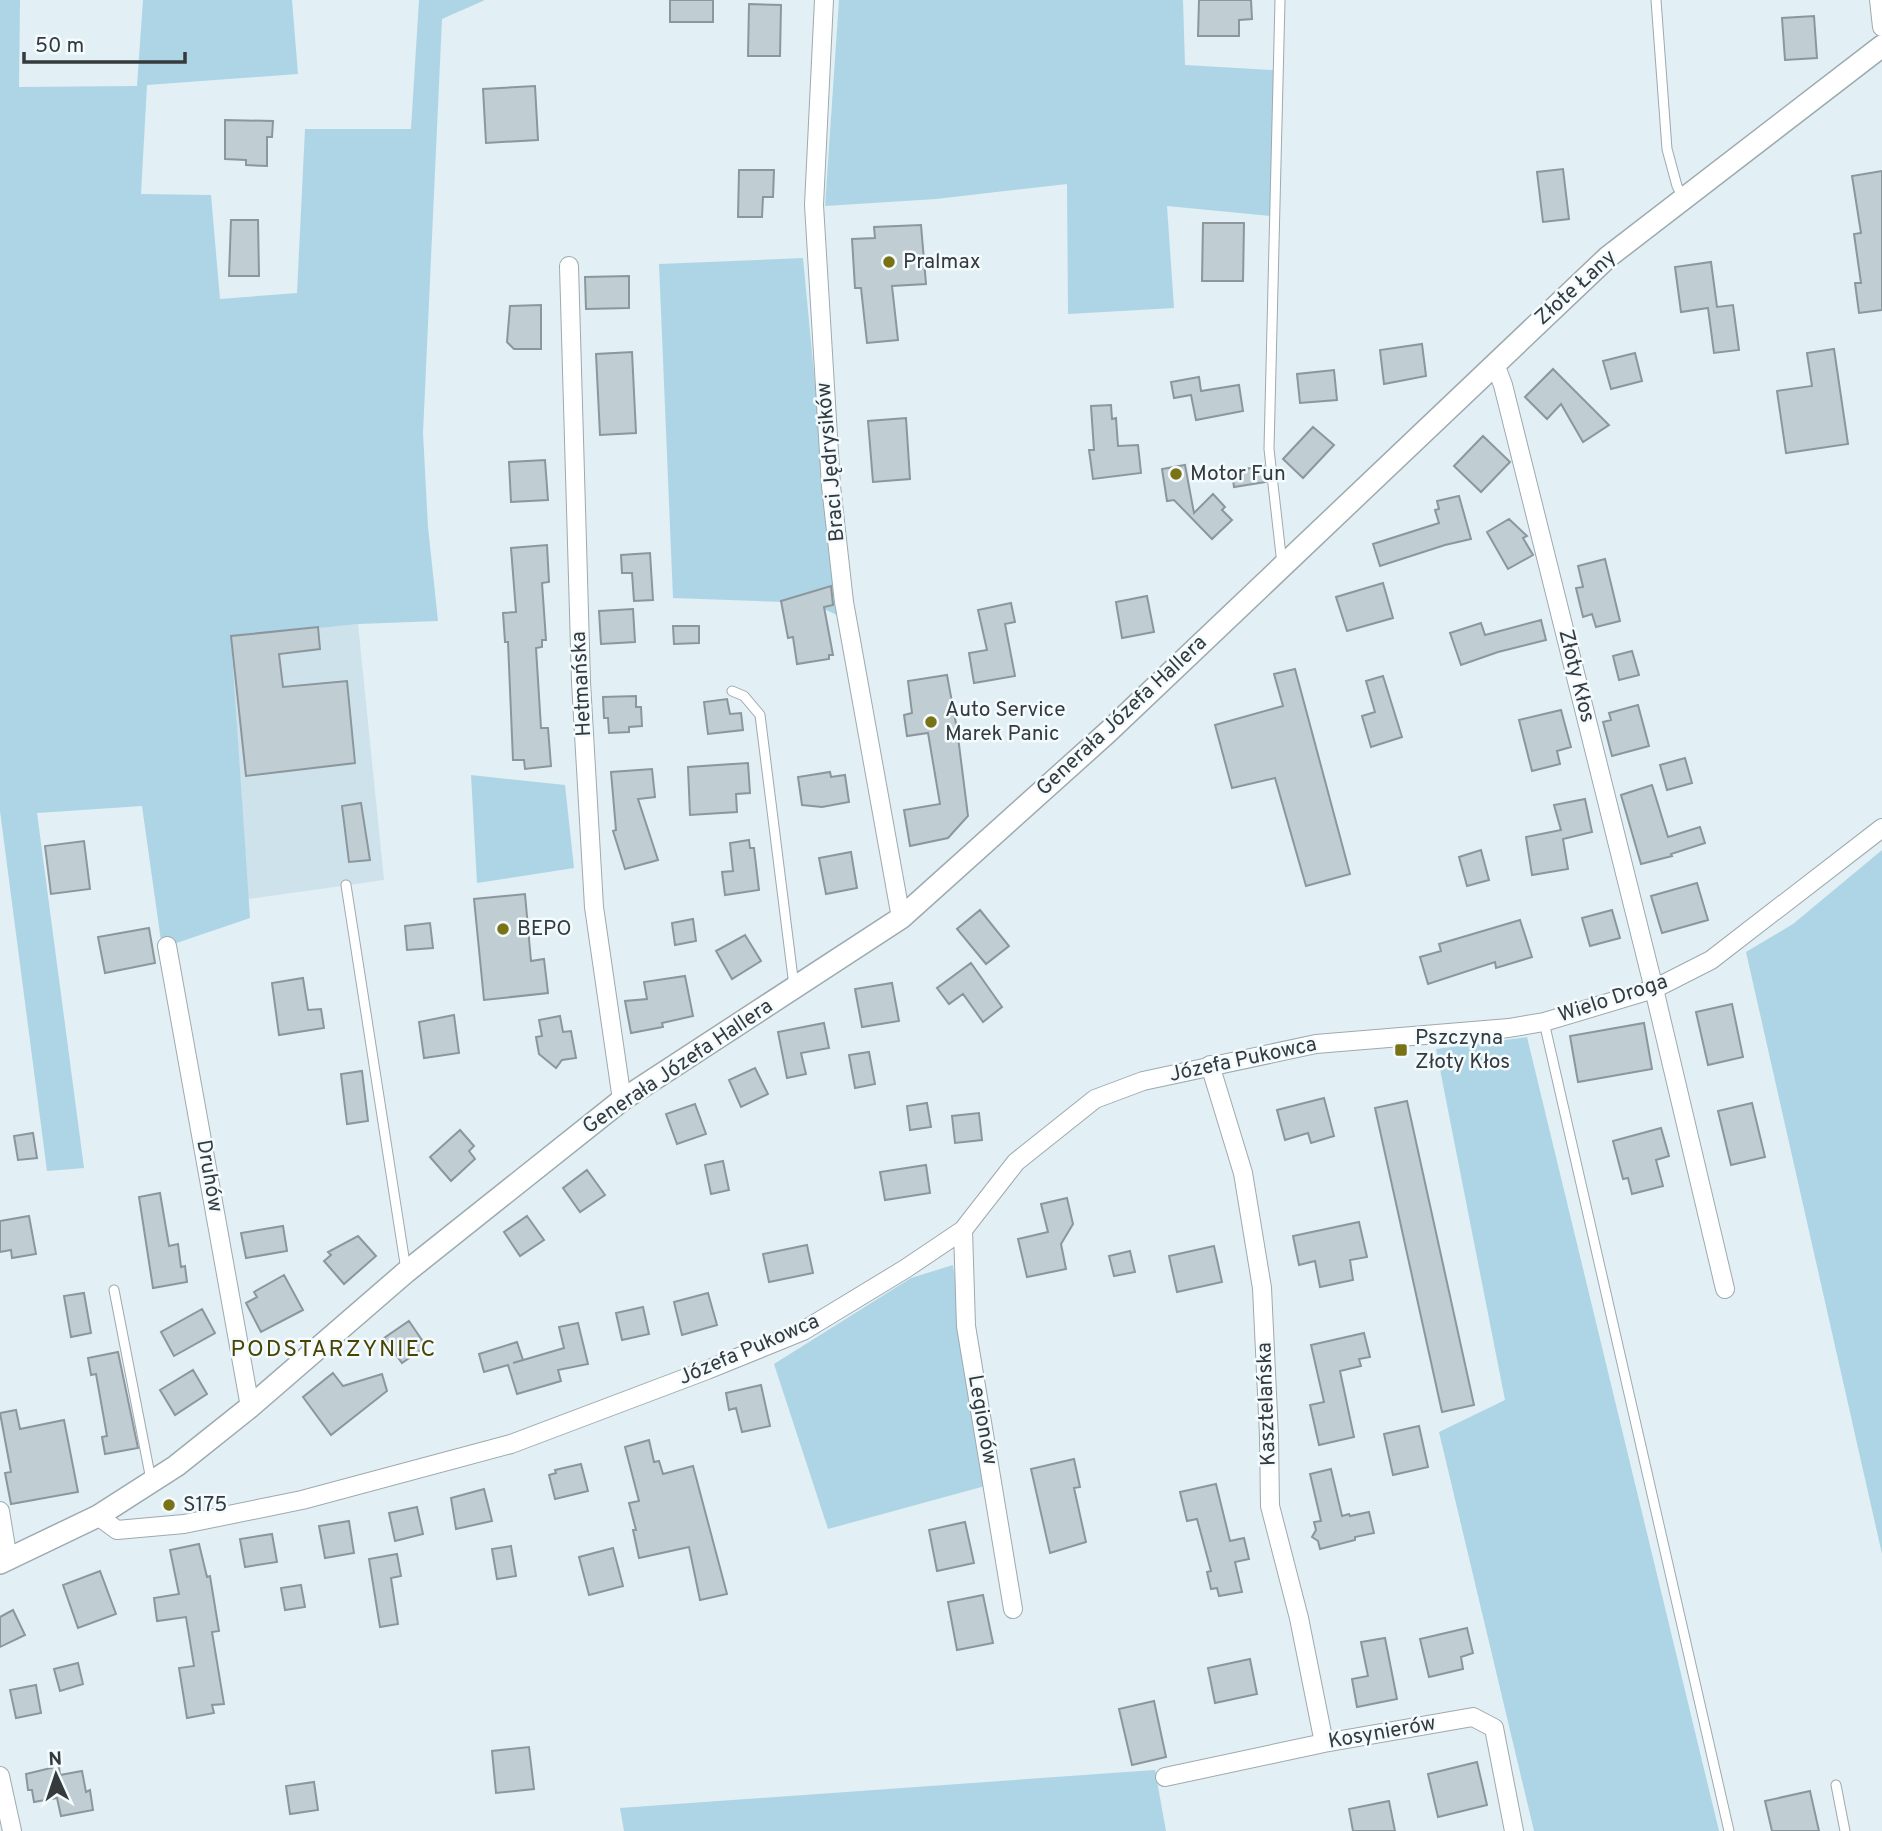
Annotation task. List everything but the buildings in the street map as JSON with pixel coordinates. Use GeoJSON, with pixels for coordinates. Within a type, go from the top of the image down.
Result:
{"type":"FeatureCollection","features":[{"type":"Feature","properties":{"kind":"street","name":"Braci Jędrysików"},"geometry":{"type":"LineString","coordinates":[[824,0],[814,205],[831,486],[845,603],[901,918]]}},
{"type":"Feature","properties":{"kind":"street"},"geometry":{"type":"LineString","coordinates":[[1879,0],[1882,27]]}},
{"type":"Feature","properties":{"kind":"street","name":"Złote Łany"},"geometry":{"type":"LineString","coordinates":[[1288,559],[1608,257],[1882,46]]}},
{"type":"Feature","properties":{"kind":"street","name":"Hetmańska"},"geometry":{"type":"LineString","coordinates":[[569,267],[581,682],[593,894],[622,1100]]}},
{"type":"Feature","properties":{"kind":"street","name":"Złoty Kłos"},"geometry":{"type":"LineString","coordinates":[[1495,363],[1503,385],[1654,989],[1726,1289]]}},
{"type":"Feature","properties":{"kind":"street","name":"Generała Józefa Hallera"},"geometry":{"type":"LineString","coordinates":[[4,1562],[98,1516],[176,1466],[250,1407],[406,1272],[622,1100],[901,918],[1108,732],[1288,559]]}},
{"type":"Feature","properties":{"kind":"street","name":"Wielo Droga"},"geometry":{"type":"LineString","coordinates":[[1421,1036],[1544,1022],[1654,989],[1712,960],[1882,828]]}},
{"type":"Feature","properties":{"kind":"street","name":"Druhów"},"geometry":{"type":"LineString","coordinates":[[167,946],[250,1407]]}},
{"type":"Feature","properties":{"kind":"street","name":"Józefa Pukowca"},"geometry":{"type":"LineString","coordinates":[[98,1516],[117,1530],[184,1524],[302,1500],[510,1444],[803,1331],[963,1230],[1016,1162],[1095,1099],[1143,1082],[1210,1065],[1316,1044],[1421,1036]]}},
{"type":"Feature","properties":{"kind":"street","name":"Kasztelańska"},"geometry":{"type":"LineString","coordinates":[[1210,1065],[1243,1173],[1262,1288],[1270,1506],[1299,1618],[1324,1743]]}},
{"type":"Feature","properties":{"kind":"street","name":"Legionów"},"geometry":{"type":"LineString","coordinates":[[963,1230],[966,1326],[1013,1609]]}},
{"type":"Feature","properties":{"kind":"street"},"geometry":{"type":"LineString","coordinates":[[0,1511],[4,1562]]}},
{"type":"Feature","properties":{"kind":"street","name":"Kosynierów"},"geometry":{"type":"LineString","coordinates":[[1165,1777],[1324,1743],[1473,1717],[1494,1728],[1514,1831]]}},
{"type":"Feature","properties":{"kind":"street"},"geometry":{"type":"LineString","coordinates":[[0,1776],[12,1831]]}},
{"type":"Feature","properties":{"kind":"lane"},"geometry":{"type":"LineString","coordinates":[[1280,0],[1269,449],[1288,559]]}},
{"type":"Feature","properties":{"kind":"lane"},"geometry":{"type":"LineString","coordinates":[[1656,0],[1667,149],[1683,198]]}},
{"type":"Feature","properties":{"kind":"lane"},"geometry":{"type":"LineString","coordinates":[[732,691],[744,696],[760,715],[795,987]]}},
{"type":"Feature","properties":{"kind":"lane"},"geometry":{"type":"LineString","coordinates":[[346,885],[406,1272]]}},
{"type":"Feature","properties":{"kind":"lane"},"geometry":{"type":"LineString","coordinates":[[1544,1022],[1729,1831]]}},
{"type":"Feature","properties":{"kind":"lane"},"geometry":{"type":"LineString","coordinates":[[114,1290],[152,1481]]}},
{"type":"Feature","properties":{"kind":"lane"},"geometry":{"type":"LineString","coordinates":[[1836,1785],[1845,1831]]}},
{"type":"Feature","properties":{"kind":"shaded area"},"geometry":{"type":"Polygon","coordinates":[[[0,0],[20,0],[19,87],[137,86],[143,0],[292,0],[298,74],[147,85],[141,194],[211,195],[220,299],[297,293],[305,129],[411,129],[419,0],[485,0],[442,19],[423,433],[428,527],[438,621],[358,624],[231,637],[250,918],[162,948],[142,806],[37,813],[84,1168],[47,1171],[0,811],[0,0]]]}},
{"type":"Feature","properties":{"kind":"shaded area"},"geometry":{"type":"Polygon","coordinates":[[[839,0],[1183,0],[1185,65],[1274,70],[1271,216],[1167,206],[1174,308],[1068,314],[1067,184],[936,199],[825,206],[839,0]]]}},
{"type":"Feature","properties":{"kind":"shaded area"},"geometry":{"type":"Polygon","coordinates":[[[803,258],[837,615],[811,603],[673,598],[659,264],[803,258]]]}},
{"type":"Feature","properties":{"kind":"shaded area"},"geometry":{"type":"Polygon","coordinates":[[[358,624],[384,880],[248,899],[231,636],[358,624]]]}},
{"type":"Feature","properties":{"kind":"shaded area"},"geometry":{"type":"Polygon","coordinates":[[[471,775],[565,785],[574,868],[477,883],[471,775]]]}},
{"type":"Feature","properties":{"kind":"shaded area"},"geometry":{"type":"Polygon","coordinates":[[[1882,850],[1882,1554],[1746,952],[1793,924],[1882,850]]]}},
{"type":"Feature","properties":{"kind":"shaded area"},"geometry":{"type":"Polygon","coordinates":[[[1527,1037],[1719,1831],[1534,1831],[1439,1432],[1505,1400],[1436,1049],[1527,1037]]]}},
{"type":"Feature","properties":{"kind":"shaded area"},"geometry":{"type":"Polygon","coordinates":[[[953,1265],[985,1486],[828,1529],[774,1364],[911,1278],[953,1265]]]}},
{"type":"Feature","properties":{"kind":"shaded area"},"geometry":{"type":"Polygon","coordinates":[[[1155,1770],[1166,1831],[624,1831],[620,1808],[1155,1770]]]}},
{"type":"Feature","properties":{"kind":"place","name":"Pralmax"},"geometry":{"type":"Point","coordinates":[889,262]}},
{"type":"Feature","properties":{"kind":"place","name":"Motor Fun"},"geometry":{"type":"Point","coordinates":[1176,474]}},
{"type":"Feature","properties":{"kind":"place","name":"Auto Service Marek Panic"},"geometry":{"type":"Point","coordinates":[931,722]}},
{"type":"Feature","properties":{"kind":"place","name":"BEPO"},"geometry":{"type":"Point","coordinates":[503,929]}},
{"type":"Feature","properties":{"kind":"place","name":"Pszczyna Złoty Kłos"},"geometry":{"type":"Point","coordinates":[1401,1050]}},
{"type":"Feature","properties":{"kind":"place","name":"S175"},"geometry":{"type":"Point","coordinates":[169,1505]}},
{"type":"Feature","properties":{"kind":"district","name":"PODSTARZYNIEC"},"geometry":{"type":"Point","coordinates":[334,1350]}}]}
